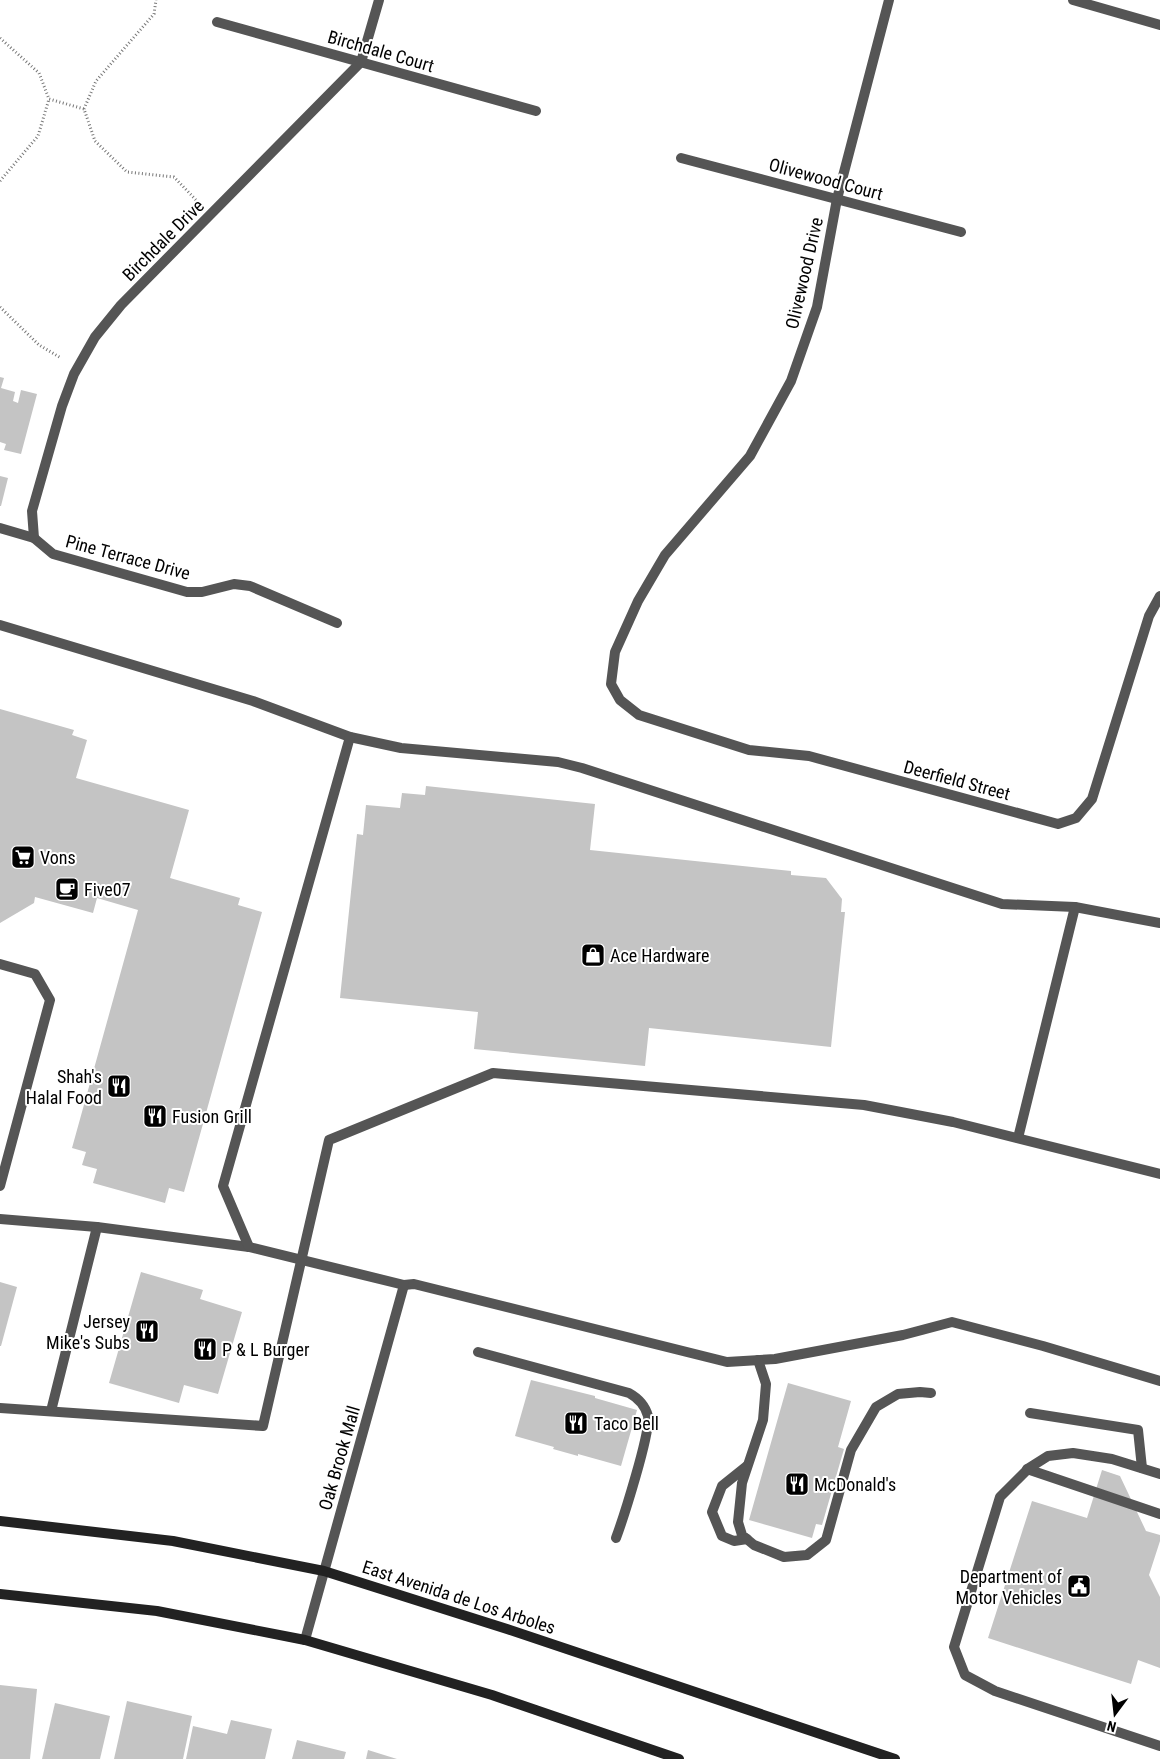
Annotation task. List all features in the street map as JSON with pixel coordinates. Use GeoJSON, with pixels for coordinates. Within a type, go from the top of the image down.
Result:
{"type":"FeatureCollection","features":[{"type":"Feature","properties":{"kind":"main road","name":"East Avenida de Los Arboles"},"geometry":{"type":"LineString","coordinates":[[0,1520],[173,1540],[324,1571],[525,1635],[896,1759]]}},
{"type":"Feature","properties":{"kind":"main road"},"geometry":{"type":"LineString","coordinates":[[0,1594],[157,1610],[305,1640],[492,1695],[679,1759]]}},
{"type":"Feature","properties":{"kind":"street","name":"Birchdale Drive"},"geometry":{"type":"LineString","coordinates":[[34,538],[32,511],[62,406],[77,368],[95,337],[122,306],[361,62],[379,0]]}},
{"type":"Feature","properties":{"kind":"street","name":"Olivewood Drive"},"geometry":{"type":"LineString","coordinates":[[610,684],[616,652],[638,601],[665,555],[750,456],[791,381],[817,307],[837,199],[889,0]]}},
{"type":"Feature","properties":{"kind":"street"},"geometry":{"type":"LineString","coordinates":[[1073,0],[1160,24]]}},
{"type":"Feature","properties":{"kind":"street","name":"Birchdale Court"},"geometry":{"type":"LineString","coordinates":[[217,22],[536,111]]}},
{"type":"Feature","properties":{"kind":"street","name":"Olivewood Court"},"geometry":{"type":"LineString","coordinates":[[681,158],[962,232]]}},
{"type":"Feature","properties":{"kind":"street","name":"Pine Terrace Drive"},"geometry":{"type":"LineString","coordinates":[[0,528],[34,538],[53,554],[187,592],[202,592],[234,584],[250,586],[337,623]]}},
{"type":"Feature","properties":{"kind":"street","name":"Deerfield Street"},"geometry":{"type":"LineString","coordinates":[[610,684],[620,700],[639,715],[749,750],[808,756],[1058,824],[1076,818],[1092,799],[1150,616],[1160,596]]}},
{"type":"Feature","properties":{"kind":"street"},"geometry":{"type":"LineString","coordinates":[[0,625],[253,701],[350,737],[401,748],[558,762],[582,768],[1002,904],[1074,907],[1160,923]]}},
{"type":"Feature","properties":{"kind":"street"},"geometry":{"type":"LineString","coordinates":[[249,1247],[223,1186],[350,737]]}},
{"type":"Feature","properties":{"kind":"street"},"geometry":{"type":"LineString","coordinates":[[1018,1138],[1074,907]]}},
{"type":"Feature","properties":{"kind":"street"},"geometry":{"type":"LineString","coordinates":[[0,964],[35,974],[50,1000],[0,1186]]}},
{"type":"Feature","properties":{"kind":"street"},"geometry":{"type":"LineString","coordinates":[[0,1408],[263,1426],[329,1140],[493,1073],[857,1104],[952,1122],[1160,1174]]}},
{"type":"Feature","properties":{"kind":"street"},"geometry":{"type":"LineString","coordinates":[[0,1219],[97,1227],[249,1247],[404,1285],[414,1284],[727,1362],[775,1360],[903,1335],[952,1322],[1043,1346],[1160,1381]]}},
{"type":"Feature","properties":{"kind":"street"},"geometry":{"type":"LineString","coordinates":[[51,1411],[97,1227]]}},
{"type":"Feature","properties":{"kind":"street","name":"Oak Brook Mall"},"geometry":{"type":"LineString","coordinates":[[305,1640],[404,1285]]}},
{"type":"Feature","properties":{"kind":"street"},"geometry":{"type":"LineString","coordinates":[[478,1352],[629,1393],[637,1398],[643,1406],[648,1417],[647,1430],[629,1499],[616,1538]]}},
{"type":"Feature","properties":{"kind":"street"},"geometry":{"type":"LineString","coordinates":[[758,1360],[766,1384],[763,1420],[742,1483],[738,1522],[742,1535],[754,1545],[784,1557],[807,1555],[826,1540],[851,1450],[876,1407],[898,1394],[931,1393]]}},
{"type":"Feature","properties":{"kind":"street"},"geometry":{"type":"LineString","coordinates":[[1030,1413],[1138,1430],[1142,1468]]}},
{"type":"Feature","properties":{"kind":"street"},"geometry":{"type":"LineString","coordinates":[[1160,1474],[1112,1458],[1073,1453],[1048,1456],[1027,1469],[1000,1497],[954,1647],[965,1675],[995,1691],[1160,1746]]}},
{"type":"Feature","properties":{"kind":"street"},"geometry":{"type":"LineString","coordinates":[[747,1539],[734,1541],[722,1536],[712,1512],[722,1486],[748,1465]]}},
{"type":"Feature","properties":{"kind":"street"},"geometry":{"type":"LineString","coordinates":[[1027,1469],[1160,1514]]}},
{"type":"Feature","properties":{"kind":"path"},"geometry":{"type":"LineString","coordinates":[[156,0],[154,14],[96,81],[84,109],[95,141],[127,172],[174,177],[211,215]]}},
{"type":"Feature","properties":{"kind":"path"},"geometry":{"type":"LineString","coordinates":[[0,38],[39,73],[49,100],[38,136],[0,181]]}},
{"type":"Feature","properties":{"kind":"path"},"geometry":{"type":"LineString","coordinates":[[49,100],[84,109]]}},
{"type":"Feature","properties":{"kind":"path"},"geometry":{"type":"LineString","coordinates":[[0,307],[39,345],[77,368]]}},
{"type":"Feature","properties":{"kind":"building"},"geometry":{"type":"Polygon","coordinates":[[[0,377],[4,378],[1,388],[15,392],[13,401],[18,403],[21,390],[37,394],[21,454],[4,450],[6,444],[0,442],[0,377]]]}},
{"type":"Feature","properties":{"kind":"building"},"geometry":{"type":"Polygon","coordinates":[[[0,476],[8,478],[1,506],[0,506],[0,476]]]}},
{"type":"Feature","properties":{"kind":"building"},"geometry":{"type":"Polygon","coordinates":[[[0,709],[74,730],[72,735],[87,740],[76,778],[189,810],[170,878],[240,898],[238,905],[262,912],[184,1192],[169,1188],[165,1203],[93,1183],[97,1169],[82,1165],[86,1152],[72,1148],[138,910],[97,898],[93,913],[35,897],[34,903],[0,923],[0,709]]]}},
{"type":"Feature","properties":{"kind":"building","name":"Ace Hardware"},"geometry":{"type":"Polygon","coordinates":[[[426,786],[595,804],[590,850],[791,871],[791,875],[826,878],[842,899],[841,912],[845,912],[831,1047],[649,1028],[645,1066],[474,1049],[478,1012],[340,998],[357,834],[363,835],[366,805],[400,808],[402,793],[425,795],[426,786]]]}},
{"type":"Feature","properties":{"kind":"building"},"geometry":{"type":"Polygon","coordinates":[[[141,1272],[203,1290],[200,1299],[242,1312],[218,1394],[184,1385],[179,1403],[109,1383],[141,1272]]]}},
{"type":"Feature","properties":{"kind":"building"},"geometry":{"type":"Polygon","coordinates":[[[0,1282],[17,1287],[1,1346],[0,1346],[0,1282]]]}},
{"type":"Feature","properties":{"kind":"building","name":"Taco Bell"},"geometry":{"type":"Polygon","coordinates":[[[531,1380],[595,1396],[595,1398],[637,1410],[621,1466],[553,1449],[554,1447],[515,1436],[531,1380]]]}},
{"type":"Feature","properties":{"kind":"building","name":"McDonald's"},"geometry":{"type":"Polygon","coordinates":[[[788,1383],[851,1401],[838,1447],[844,1449],[822,1525],[816,1524],[812,1538],[749,1520],[788,1383]]]}},
{"type":"Feature","properties":{"kind":"building","name":"Department of Motor Vehicles"},"geometry":{"type":"Polygon","coordinates":[[[1102,1470],[1120,1476],[1146,1531],[1160,1535],[1160,1541],[1149,1575],[1160,1597],[1160,1668],[1138,1660],[1131,1684],[988,1638],[1032,1501],[1087,1518],[1102,1470]]]}},
{"type":"Feature","properties":{"kind":"building"},"geometry":{"type":"Polygon","coordinates":[[[0,1685],[37,1689],[30,1759],[0,1759],[0,1685]]]}},
{"type":"Feature","properties":{"kind":"building"},"geometry":{"type":"Polygon","coordinates":[[[127,1701],[192,1716],[183,1759],[114,1759],[127,1701]]]}},
{"type":"Feature","properties":{"kind":"building"},"geometry":{"type":"Polygon","coordinates":[[[55,1703],[110,1716],[100,1759],[42,1759],[55,1703]]]}},
{"type":"Feature","properties":{"kind":"building"},"geometry":{"type":"Polygon","coordinates":[[[231,1720],[272,1729],[265,1759],[186,1759],[193,1726],[227,1734],[231,1720]]]}},
{"type":"Feature","properties":{"kind":"building"},"geometry":{"type":"Polygon","coordinates":[[[297,1740],[346,1752],[344,1759],[292,1759],[297,1740]]]}},
{"type":"Feature","properties":{"kind":"building"},"geometry":{"type":"Polygon","coordinates":[[[368,1750],[397,1759],[366,1759],[368,1750]]]}},
{"type":"Feature","properties":{"kind":"place","name":"Vons"},"geometry":{"type":"Point","coordinates":[23,857]}},
{"type":"Feature","properties":{"kind":"place","name":"Five07"},"geometry":{"type":"Point","coordinates":[67,889]}},
{"type":"Feature","properties":{"kind":"place","name":"Ace Hardware"},"geometry":{"type":"Point","coordinates":[593,955]}},
{"type":"Feature","properties":{"kind":"place","name":"Shah's Halal Food"},"geometry":{"type":"Point","coordinates":[119,1086]}},
{"type":"Feature","properties":{"kind":"place","name":"Fusion Grill"},"geometry":{"type":"Point","coordinates":[155,1116]}},
{"type":"Feature","properties":{"kind":"place","name":"Jersey Mike's Subs"},"geometry":{"type":"Point","coordinates":[147,1331]}},
{"type":"Feature","properties":{"kind":"place","name":"P & L Burger"},"geometry":{"type":"Point","coordinates":[205,1349]}},
{"type":"Feature","properties":{"kind":"place","name":"Taco Bell"},"geometry":{"type":"Point","coordinates":[576,1423]}},
{"type":"Feature","properties":{"kind":"place","name":"McDonald's"},"geometry":{"type":"Point","coordinates":[797,1484]}},
{"type":"Feature","properties":{"kind":"place","name":"Department of Motor Vehicles"},"geometry":{"type":"Point","coordinates":[1079,1586]}}]}
